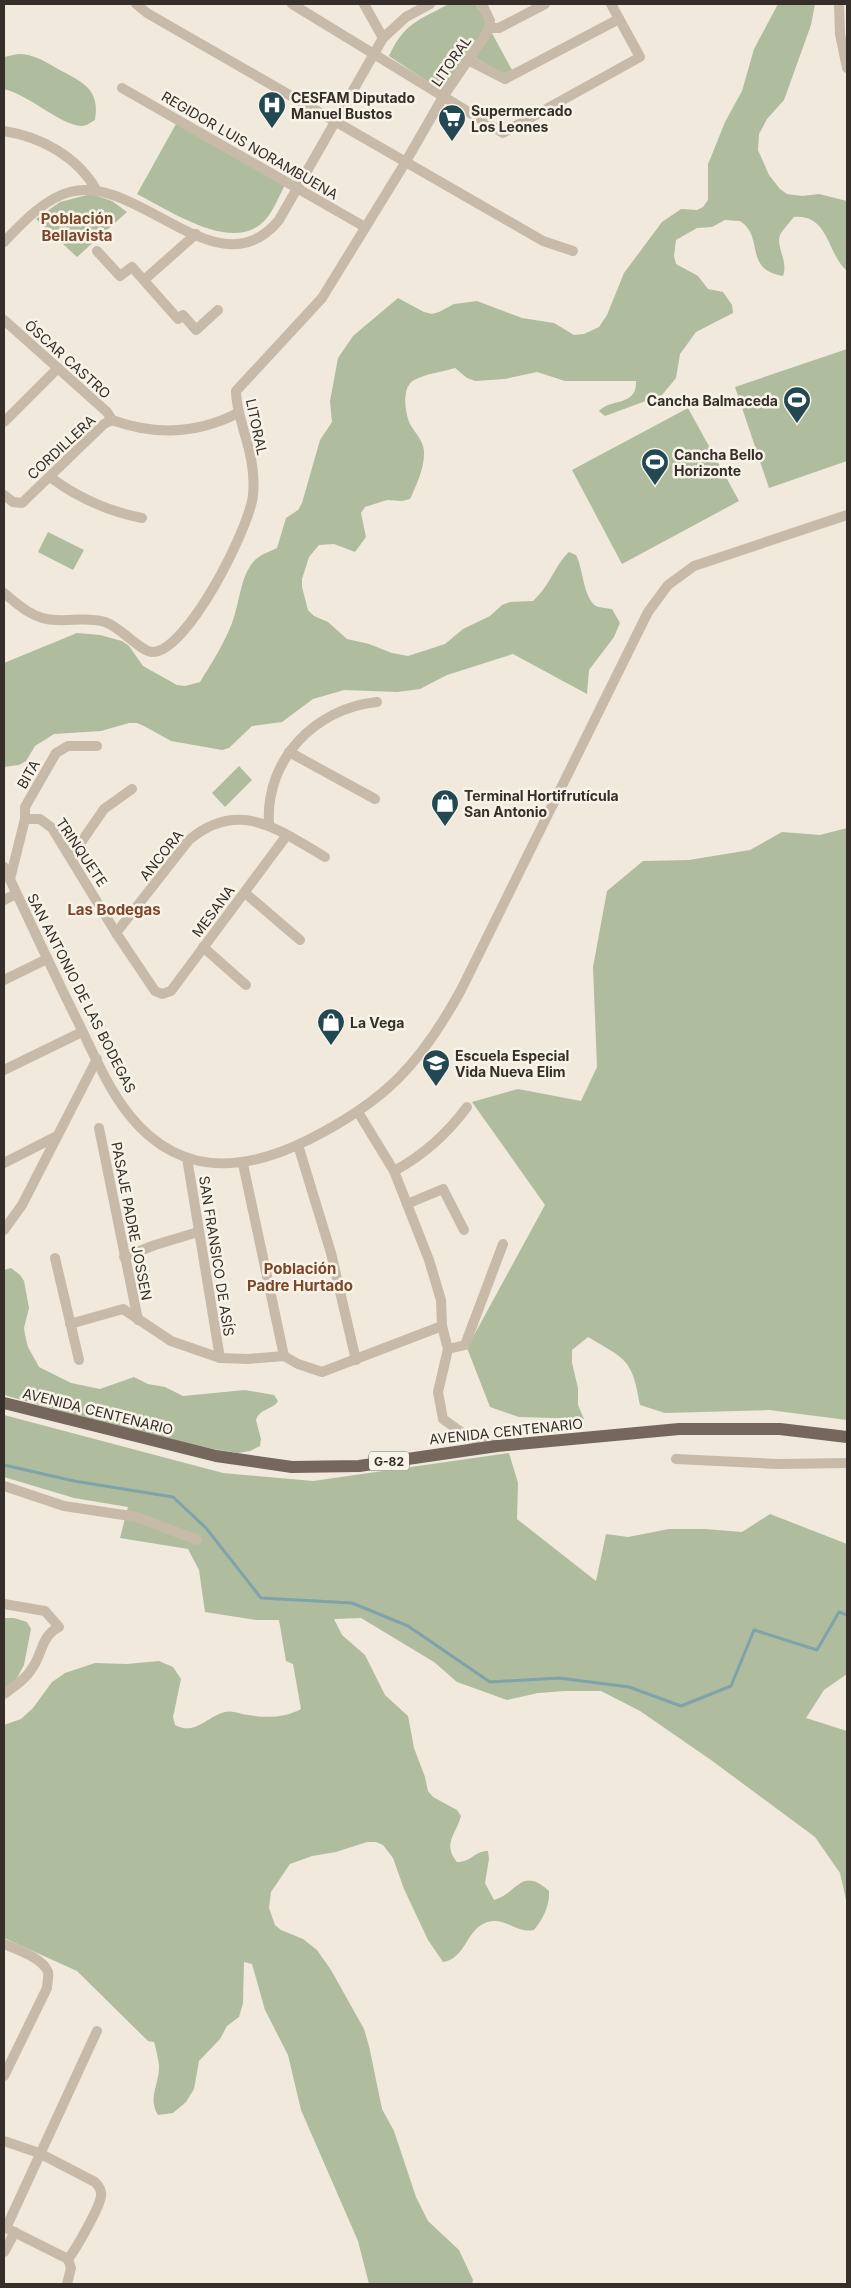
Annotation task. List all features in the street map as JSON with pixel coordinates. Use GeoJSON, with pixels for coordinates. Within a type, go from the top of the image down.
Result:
{"type":"FeatureCollection","features":[{"type":"Feature","properties":{"kind":"main road","name":"AVENIDA CENTENARIO"},"geometry":{"type":"LineString","coordinates":[[4,1403],[216,1456],[292,1467],[359,1466],[496,1446],[679,1429],[780,1429],[847,1437]]}},
{"type":"Feature","properties":{"kind":"street"},"geometry":{"type":"LineString","coordinates":[[136,4],[147,13],[405,163],[543,241],[573,251]]}},
{"type":"Feature","properties":{"kind":"street"},"geometry":{"type":"LineString","coordinates":[[292,4],[372,55],[503,133],[640,57],[611,4]]}},
{"type":"Feature","properties":{"kind":"street"},"geometry":{"type":"LineString","coordinates":[[304,4],[310,16]]}},
{"type":"Feature","properties":{"kind":"street"},"geometry":{"type":"LineString","coordinates":[[364,4],[383,38]]}},
{"type":"Feature","properties":{"kind":"street"},"geometry":{"type":"LineString","coordinates":[[482,4],[490,21],[490,28],[498,28],[545,4]]}},
{"type":"Feature","properties":{"kind":"street"},"geometry":{"type":"LineString","coordinates":[[839,4],[840,34],[847,68]]}},
{"type":"Feature","properties":{"kind":"street"},"geometry":{"type":"LineString","coordinates":[[4,242],[58,196],[78,190],[97,191],[119,197],[180,228],[223,244],[239,244],[255,240],[268,232],[279,220],[296,187],[383,38],[401,20],[425,5]]}},
{"type":"Feature","properties":{"kind":"street"},"geometry":{"type":"LineString","coordinates":[[468,60],[505,79],[619,19]]}},
{"type":"Feature","properties":{"kind":"street","name":"LITORAL"},"geometry":{"type":"LineString","coordinates":[[4,593],[20,607],[40,617],[56,620],[99,620],[122,631],[145,650],[156,652],[165,648],[190,621],[222,574],[236,547],[253,496],[252,468],[247,440],[238,413],[236,391],[322,298],[405,163],[443,96],[490,28]]}},
{"type":"Feature","properties":{"kind":"street","name":"REGIDOR LUIS NORAMBUENA"},"geometry":{"type":"LineString","coordinates":[[122,88],[365,227]]}},
{"type":"Feature","properties":{"kind":"street"},"geometry":{"type":"LineString","coordinates":[[4,131],[35,139],[60,152],[80,166],[97,191]]}},
{"type":"Feature","properties":{"kind":"street"},"geometry":{"type":"LineString","coordinates":[[144,280],[196,234]]}},
{"type":"Feature","properties":{"kind":"street"},"geometry":{"type":"LineString","coordinates":[[97,251],[120,276],[132,268],[178,319],[183,315],[196,330],[218,310]]}},
{"type":"Feature","properties":{"kind":"street","name":"ÓSCAR CASTRO"},"geometry":{"type":"LineString","coordinates":[[5,323],[108,412],[112,420]]}},
{"type":"Feature","properties":{"kind":"street"},"geometry":{"type":"LineString","coordinates":[[4,422],[58,368]]}},
{"type":"Feature","properties":{"kind":"street"},"geometry":{"type":"LineString","coordinates":[[112,420],[155,431],[184,431],[212,425],[238,413]]}},
{"type":"Feature","properties":{"kind":"street","name":"CORDILLERA"},"geometry":{"type":"LineString","coordinates":[[4,496],[13,502],[22,503],[104,424],[112,420]]}},
{"type":"Feature","properties":{"kind":"street"},"geometry":{"type":"LineString","coordinates":[[50,477],[74,493],[94,503],[114,511],[142,518]]}},
{"type":"Feature","properties":{"kind":"street","name":"SAN ANTONIO DE LAS BODEGAS"},"geometry":{"type":"LineString","coordinates":[[4,867],[82,1032],[111,1088],[130,1115],[153,1137],[187,1158],[214,1164],[243,1164],[278,1154],[328,1130],[358,1112],[382,1094],[406,1072],[430,1043],[451,1008],[644,620],[660,593],[677,578],[703,562],[847,515]]}},
{"type":"Feature","properties":{"kind":"street"},"geometry":{"type":"LineString","coordinates":[[269,824],[269,807],[274,784],[289,752],[304,734],[324,719],[345,708],[377,702]]}},
{"type":"Feature","properties":{"kind":"street","name":"BITA"},"geometry":{"type":"LineString","coordinates":[[10,879],[25,819],[25,807],[56,753],[68,746],[97,746]]}},
{"type":"Feature","properties":{"kind":"street"},"geometry":{"type":"LineString","coordinates":[[289,752],[375,799]]}},
{"type":"Feature","properties":{"kind":"street"},"geometry":{"type":"LineString","coordinates":[[72,857],[104,809],[132,789]]}},
{"type":"Feature","properties":{"kind":"street","name":"TRINQUETE"},"geometry":{"type":"LineString","coordinates":[[25,819],[40,819],[49,824],[72,857],[116,933],[156,990]]}},
{"type":"Feature","properties":{"kind":"street","name":"ANCORA"},"geometry":{"type":"LineString","coordinates":[[116,933],[189,840],[211,825],[228,820],[246,819],[269,824],[325,857]]}},
{"type":"Feature","properties":{"kind":"street","name":"MESANA"},"geometry":{"type":"LineString","coordinates":[[156,990],[162,994],[171,991],[287,835]]}},
{"type":"Feature","properties":{"kind":"street"},"geometry":{"type":"LineString","coordinates":[[244,893],[300,940]]}},
{"type":"Feature","properties":{"kind":"street"},"geometry":{"type":"LineString","coordinates":[[4,900],[16,894]]}},
{"type":"Feature","properties":{"kind":"street"},"geometry":{"type":"LineString","coordinates":[[203,947],[246,985]]}},
{"type":"Feature","properties":{"kind":"street"},"geometry":{"type":"LineString","coordinates":[[4,980],[47,959]]}},
{"type":"Feature","properties":{"kind":"street"},"geometry":{"type":"LineString","coordinates":[[4,1070],[82,1032]]}},
{"type":"Feature","properties":{"kind":"street"},"geometry":{"type":"LineString","coordinates":[[4,1230],[22,1205],[96,1059]]}},
{"type":"Feature","properties":{"kind":"street"},"geometry":{"type":"LineString","coordinates":[[394,1171],[432,1146],[452,1126],[467,1107]]}},
{"type":"Feature","properties":{"kind":"street"},"geometry":{"type":"LineString","coordinates":[[358,1112],[394,1171],[429,1260],[441,1300],[442,1326],[448,1349],[438,1392],[443,1419],[471,1439],[496,1446]]}},
{"type":"Feature","properties":{"kind":"street","name":"PASAJE PADRE JOSSEN"},"geometry":{"type":"LineString","coordinates":[[99,1128],[138,1320]]}},
{"type":"Feature","properties":{"kind":"street"},"geometry":{"type":"LineString","coordinates":[[4,1163],[56,1136]]}},
{"type":"Feature","properties":{"kind":"street"},"geometry":{"type":"LineString","coordinates":[[298,1145],[331,1253],[356,1360]]}},
{"type":"Feature","properties":{"kind":"street","name":"SAN FRANSICO DE ASÍS"},"geometry":{"type":"LineString","coordinates":[[187,1158],[220,1358]]}},
{"type":"Feature","properties":{"kind":"street"},"geometry":{"type":"LineString","coordinates":[[243,1164],[284,1356]]}},
{"type":"Feature","properties":{"kind":"street"},"geometry":{"type":"LineString","coordinates":[[407,1204],[443,1189],[464,1230]]}},
{"type":"Feature","properties":{"kind":"street"},"geometry":{"type":"LineString","coordinates":[[124,1256],[198,1232]]}},
{"type":"Feature","properties":{"kind":"street"},"geometry":{"type":"LineString","coordinates":[[448,1349],[464,1344],[503,1244]]}},
{"type":"Feature","properties":{"kind":"street"},"geometry":{"type":"LineString","coordinates":[[55,1258],[79,1360]]}},
{"type":"Feature","properties":{"kind":"street"},"geometry":{"type":"LineString","coordinates":[[70,1324],[123,1310],[171,1341],[220,1358],[248,1360],[284,1356],[298,1364],[322,1372],[442,1326]]}},
{"type":"Feature","properties":{"kind":"street"},"geometry":{"type":"LineString","coordinates":[[676,1459],[769,1464],[847,1463]]}},
{"type":"Feature","properties":{"kind":"street"},"geometry":{"type":"LineString","coordinates":[[4,1486],[64,1506],[137,1517],[197,1540]]}},
{"type":"Feature","properties":{"kind":"street"},"geometry":{"type":"LineString","coordinates":[[4,1604],[45,1611],[59,1627],[47,1636],[37,1661],[28,1674],[4,1694]]}},
{"type":"Feature","properties":{"kind":"street"},"geometry":{"type":"LineString","coordinates":[[4,1944],[24,1953],[43,1965],[48,1971],[47,1988],[4,2076]]}},
{"type":"Feature","properties":{"kind":"street"},"geometry":{"type":"LineString","coordinates":[[4,2252],[8,2229],[39,2153],[97,2031]]}},
{"type":"Feature","properties":{"kind":"street"},"geometry":{"type":"LineString","coordinates":[[4,2140],[39,2153],[95,2182],[101,2190],[100,2201],[80,2242],[68,2259]]}},
{"type":"Feature","properties":{"kind":"street"},"geometry":{"type":"LineString","coordinates":[[8,2229],[68,2259],[71,2268],[67,2284]]}},
{"type":"Feature","properties":{"kind":"green space"},"geometry":{"type":"Polygon","coordinates":[[[449,4],[476,4],[512,70],[503,74],[467,53],[442,91],[389,56],[400,36],[407,29],[449,4]]]}},
{"type":"Feature","properties":{"kind":"green space"},"geometry":{"type":"Polygon","coordinates":[[[778,4],[815,4],[811,25],[784,100],[767,119],[759,134],[758,150],[769,175],[780,189],[787,194],[802,196],[819,194],[847,201],[847,271],[840,264],[821,228],[806,218],[794,217],[779,238],[784,264],[783,276],[771,273],[763,267],[758,260],[752,236],[740,221],[725,220],[712,227],[697,228],[676,240],[674,256],[676,264],[698,276],[708,289],[723,292],[732,305],[733,313],[696,332],[680,354],[676,378],[662,395],[605,416],[599,411],[632,395],[636,381],[565,381],[537,372],[505,379],[475,381],[467,378],[455,368],[414,380],[407,388],[405,400],[410,424],[422,443],[424,457],[420,476],[410,499],[402,501],[387,500],[365,507],[361,513],[366,537],[355,552],[334,544],[319,545],[309,557],[302,579],[302,587],[308,610],[314,616],[328,622],[347,639],[408,656],[445,644],[463,629],[490,616],[502,605],[510,602],[533,601],[544,589],[569,552],[576,555],[588,596],[592,602],[596,606],[612,609],[620,623],[614,637],[589,670],[587,694],[513,654],[447,675],[420,689],[397,692],[344,690],[313,699],[282,722],[252,726],[229,748],[222,750],[171,741],[137,723],[129,723],[101,731],[54,734],[35,746],[26,761],[19,765],[4,767],[4,663],[77,633],[100,635],[122,641],[129,646],[143,666],[177,685],[185,686],[200,682],[230,628],[243,582],[250,566],[258,557],[277,548],[286,518],[298,510],[302,503],[320,440],[332,422],[330,401],[338,358],[353,336],[398,298],[424,312],[432,314],[454,304],[477,301],[522,318],[554,323],[574,335],[584,334],[599,327],[607,315],[624,273],[662,222],[681,209],[697,210],[703,207],[708,200],[708,164],[725,122],[742,91],[754,49],[778,4]]]}},
{"type":"Feature","properties":{"kind":"green space"},"geometry":{"type":"Polygon","coordinates":[[[18,54],[39,58],[87,87],[95,100],[95,120],[83,126],[64,121],[24,97],[4,89],[4,57],[18,54]]]}},
{"type":"Feature","properties":{"kind":"green space"},"geometry":{"type":"Polygon","coordinates":[[[176,124],[285,185],[272,211],[261,224],[248,231],[232,233],[216,231],[182,218],[137,194],[176,124]]]}},
{"type":"Feature","properties":{"kind":"green space"},"geometry":{"type":"Polygon","coordinates":[[[91,194],[112,201],[127,212],[77,257],[36,219],[60,202],[91,194]]]}},
{"type":"Feature","properties":{"kind":"green space","name":"Cancha Balmaceda"},"geometry":{"type":"Polygon","coordinates":[[[847,349],[847,461],[769,488],[735,387],[847,349]]]}},
{"type":"Feature","properties":{"kind":"green space","name":"Cancha Bello Horizonte"},"geometry":{"type":"Polygon","coordinates":[[[688,408],[739,501],[622,564],[572,470],[688,408]]]}},
{"type":"Feature","properties":{"kind":"green space"},"geometry":{"type":"Polygon","coordinates":[[[48,532],[84,550],[73,570],[38,552],[48,532]]]}},
{"type":"Feature","properties":{"kind":"green space"},"geometry":{"type":"Polygon","coordinates":[[[239,766],[252,780],[225,807],[212,793],[239,766]]]}},
{"type":"Feature","properties":{"kind":"green space"},"geometry":{"type":"Polygon","coordinates":[[[847,828],[847,1420],[769,1410],[665,1413],[640,1405],[634,1378],[625,1362],[619,1356],[588,1337],[572,1350],[572,1363],[578,1388],[578,1405],[584,1419],[519,1417],[490,1407],[467,1348],[545,1205],[472,1102],[518,1089],[581,1101],[597,1067],[593,967],[607,891],[643,861],[689,860],[750,850],[782,832],[820,835],[847,828]]]}},
{"type":"Feature","properties":{"kind":"green space"},"geometry":{"type":"Polygon","coordinates":[[[11,1268],[24,1281],[29,1308],[24,1328],[25,1335],[28,1347],[39,1367],[71,1383],[100,1389],[134,1377],[148,1384],[165,1387],[183,1396],[245,1390],[274,1395],[278,1401],[276,1404],[260,1413],[256,1420],[261,1439],[260,1446],[250,1451],[238,1453],[213,1449],[114,1426],[4,1395],[4,1270],[11,1268]]]}},
{"type":"Feature","properties":{"kind":"green space"},"geometry":{"type":"Polygon","coordinates":[[[4,1415],[223,1473],[313,1481],[509,1453],[518,1483],[517,1519],[596,1581],[606,1534],[628,1537],[669,1529],[742,1532],[770,1514],[847,1544],[847,1674],[824,1690],[806,1718],[847,1731],[847,1904],[840,1873],[815,1837],[711,1760],[640,1711],[601,1691],[538,1693],[507,1700],[457,1682],[434,1662],[361,1618],[334,1619],[342,1635],[365,1655],[385,1695],[408,1716],[414,1748],[428,1791],[433,1797],[457,1810],[461,1816],[450,1844],[457,1862],[462,1862],[483,1851],[488,1851],[489,1859],[485,1883],[494,1900],[502,1897],[526,1881],[540,1884],[549,1891],[545,1912],[534,1930],[528,1931],[498,1921],[485,1923],[474,1932],[456,1956],[443,1962],[428,1940],[404,1889],[393,1858],[383,1845],[376,1842],[367,1842],[336,1852],[312,1856],[290,1864],[271,1892],[269,1908],[275,1925],[281,1930],[303,1939],[317,1950],[331,1970],[364,2029],[382,2109],[394,2131],[416,2197],[428,2221],[459,2250],[473,2280],[472,2284],[369,2284],[358,2241],[301,2110],[288,2055],[265,2010],[252,1964],[244,1962],[243,2003],[239,2017],[227,2026],[220,2039],[199,2061],[194,2089],[186,2102],[173,2113],[158,2115],[155,2109],[154,2097],[159,2065],[154,2042],[148,2041],[77,1971],[4,1938],[4,1725],[21,1719],[33,1708],[52,1682],[65,1673],[95,1663],[127,1664],[159,1661],[173,1667],[181,1679],[173,1717],[175,1725],[182,1728],[195,1727],[225,1712],[268,1717],[282,1716],[301,1709],[293,1664],[286,1661],[279,1620],[256,1620],[205,1612],[199,1570],[188,1549],[120,1538],[128,1507],[74,1498],[4,1477],[4,1415]]]}},
{"type":"Feature","properties":{"kind":"green space"},"geometry":{"type":"Polygon","coordinates":[[[4,1618],[14,1618],[27,1622],[31,1629],[24,1665],[17,1678],[4,1690],[4,1618]]]}},
{"type":"Feature","properties":{"kind":"waterway"},"geometry":{"type":"LineString","coordinates":[[4,1465],[74,1481],[173,1497],[206,1528],[261,1598],[352,1603],[408,1626],[490,1682],[559,1678],[629,1687],[681,1706],[731,1686],[754,1630],[817,1650],[839,1612],[847,1615]]}},
{"type":"Feature","properties":{"kind":"place","name":"CESFAM Diputado Manuel Bustos"},"geometry":{"type":"Point","coordinates":[272,129]}},
{"type":"Feature","properties":{"kind":"place","name":"Supermercado Los Leones"},"geometry":{"type":"Point","coordinates":[452,142]}},
{"type":"Feature","properties":{"kind":"place","name":"Cancha Balmaceda"},"geometry":{"type":"Point","coordinates":[797,424]}},
{"type":"Feature","properties":{"kind":"place","name":"Cancha Bello Horizonte"},"geometry":{"type":"Point","coordinates":[655,486]}},
{"type":"Feature","properties":{"kind":"place","name":"Terminal Hortifrutícula San Antonio"},"geometry":{"type":"Point","coordinates":[445,827]}},
{"type":"Feature","properties":{"kind":"place","name":"La Vega"},"geometry":{"type":"Point","coordinates":[331,1046]}},
{"type":"Feature","properties":{"kind":"place","name":"Escuela Especial Vida Nueva Elim"},"geometry":{"type":"Point","coordinates":[436,1087]}},
{"type":"Feature","properties":{"kind":"district","name":"Población Bellavista"},"geometry":{"type":"Point","coordinates":[77,226]}},
{"type":"Feature","properties":{"kind":"district","name":"Las Bodegas"},"geometry":{"type":"Point","coordinates":[114,909]}},
{"type":"Feature","properties":{"kind":"district","name":"Población Padre Hurtado"},"geometry":{"type":"Point","coordinates":[300,1276]}}]}
